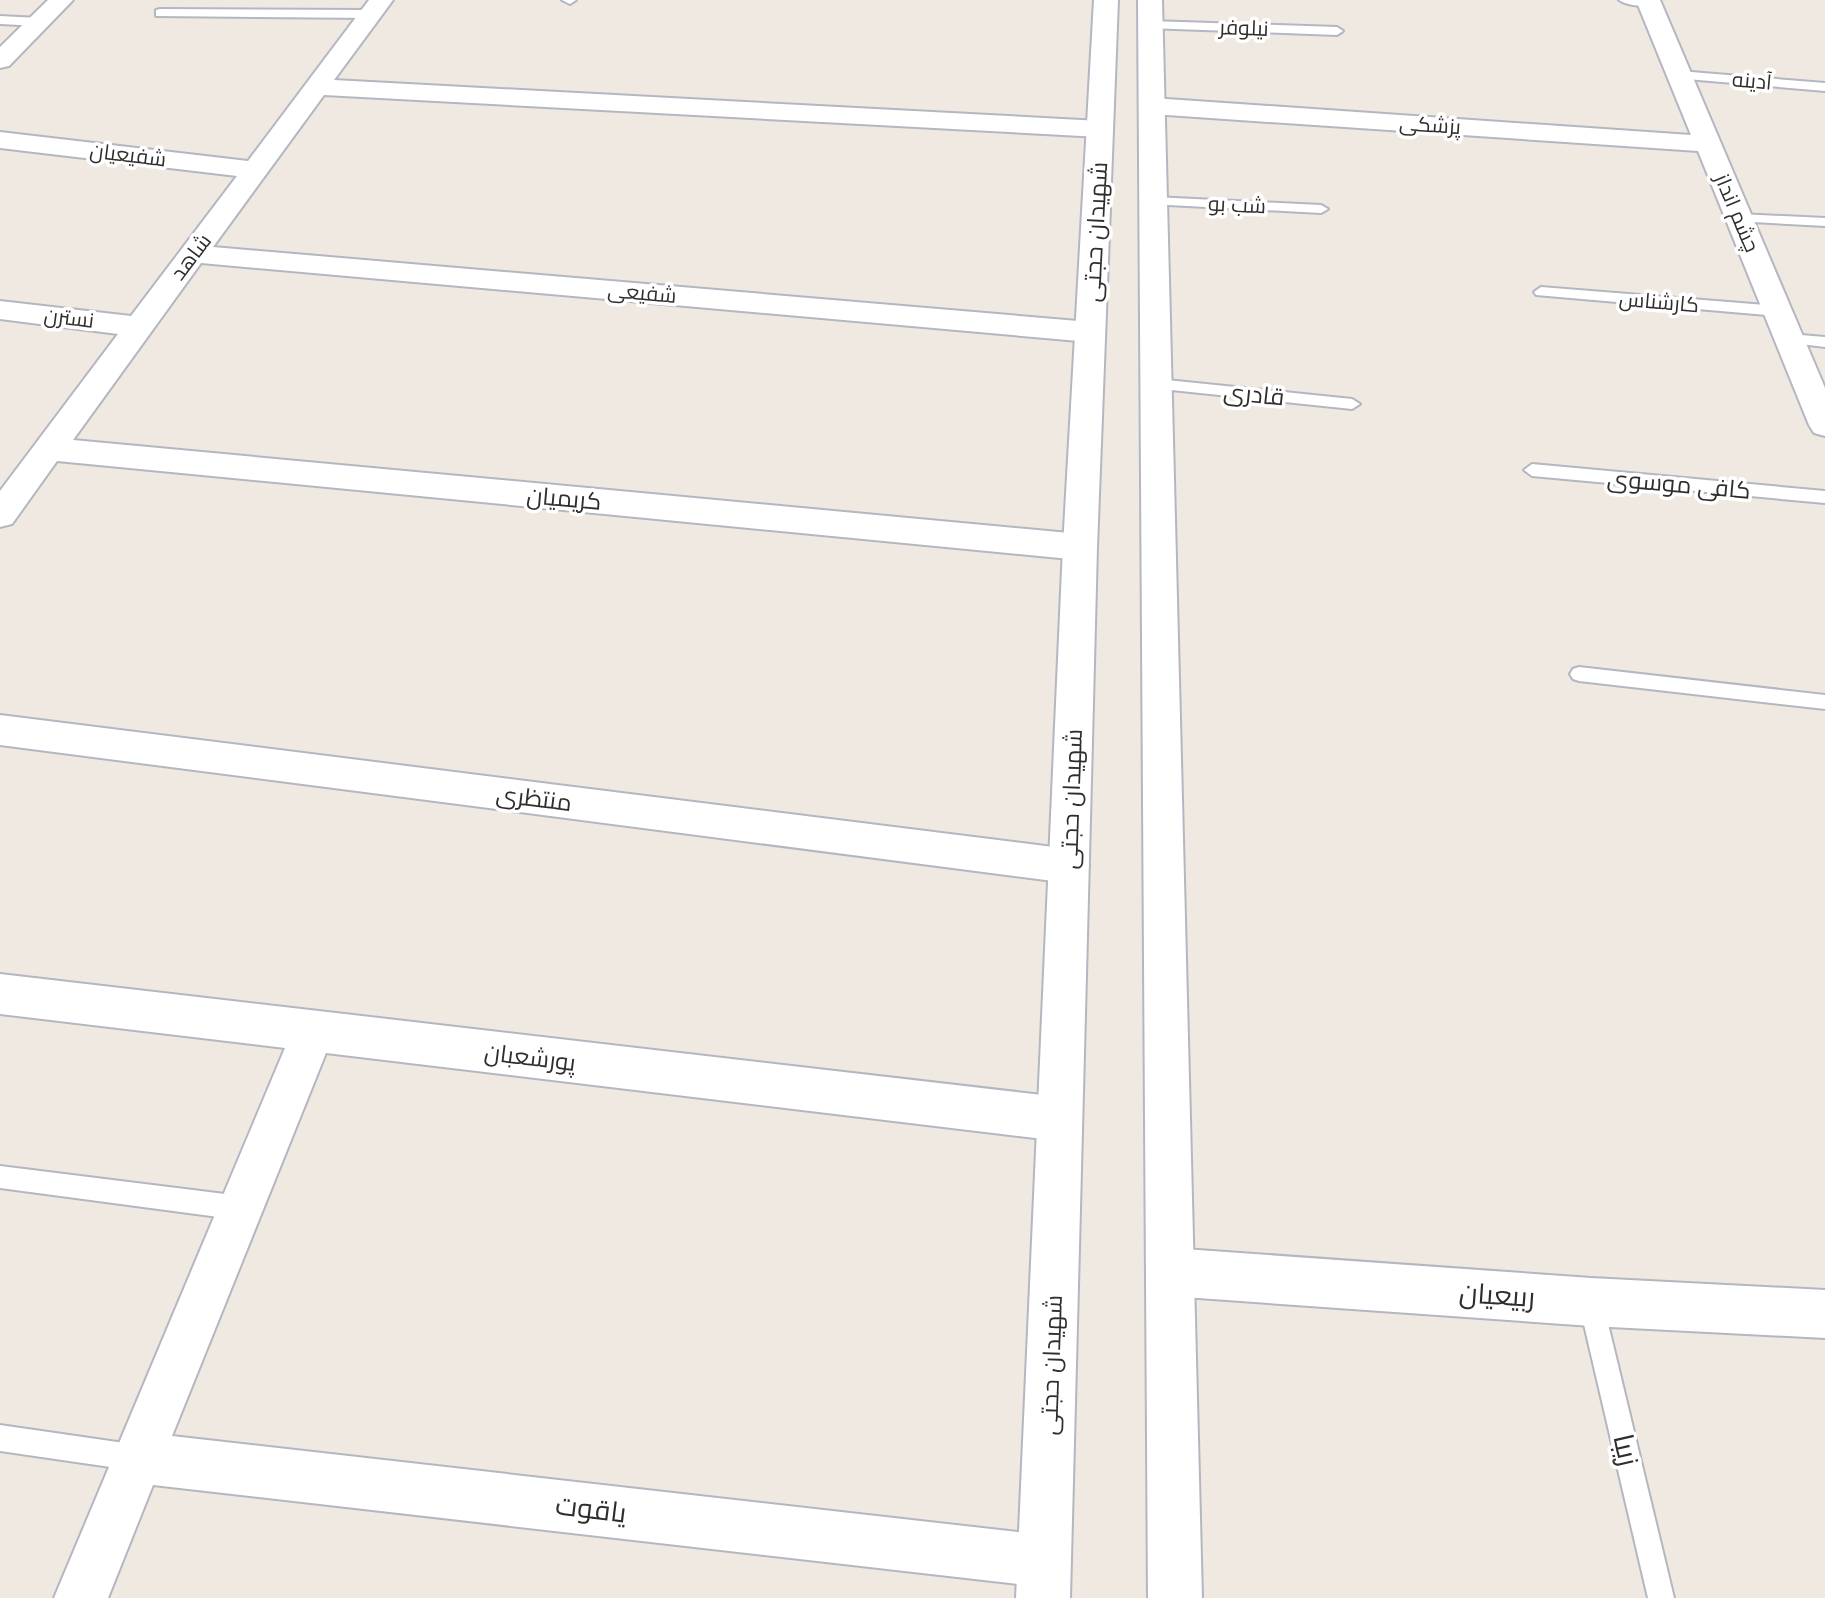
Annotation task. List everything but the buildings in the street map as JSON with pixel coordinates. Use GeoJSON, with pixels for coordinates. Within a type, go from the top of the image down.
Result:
{"type":"FeatureCollection","features":[{"type":"Feature","properties":{"kind":"street"},"geometry":{"type":"LineString","coordinates":[[0,61],[61,0]]}},
{"type":"Feature","properties":{"kind":"street","name":"شهیدان حجتی"},"geometry":{"type":"LineString","coordinates":[[1044,1580],[1080,547],[1107,0]]}},
{"type":"Feature","properties":{"kind":"street","name":"چشم انداز"},"geometry":{"type":"LineString","coordinates":[[1641,1],[1679,75],[1825,425]]}},
{"type":"Feature","properties":{"kind":"street","name":"شاهد"},"geometry":{"type":"LineString","coordinates":[[0,514],[376,7]]}},
{"type":"Feature","properties":{"kind":"street"},"geometry":{"type":"LineString","coordinates":[[1151,13],[1174,1598]]}},
{"type":"Feature","properties":{"kind":"street"},"geometry":{"type":"LineString","coordinates":[[316,87],[1100,129]]}},
{"type":"Feature","properties":{"kind":"street","name":"پزشکی"},"geometry":{"type":"LineString","coordinates":[[1152,106],[1708,144]]}},
{"type":"Feature","properties":{"kind":"street","name":"شفیعیان"},"geometry":{"type":"LineString","coordinates":[[0,140],[255,170]]}},
{"type":"Feature","properties":{"kind":"street","name":"شفیعی"},"geometry":{"type":"LineString","coordinates":[[193,254],[1090,332]]}},
{"type":"Feature","properties":{"kind":"street","name":"نسترن"},"geometry":{"type":"LineString","coordinates":[[0,310],[139,327]]}},
{"type":"Feature","properties":{"kind":"street","name":"کریمیان"},"geometry":{"type":"LineString","coordinates":[[49,449],[1080,547]]}},
{"type":"Feature","properties":{"kind":"street","name":"منتظری"},"geometry":{"type":"LineString","coordinates":[[0,730],[1069,866]]}},
{"type":"Feature","properties":{"kind":"street","name":"پورشعبان"},"geometry":{"type":"LineString","coordinates":[[0,994],[1060,1119]]}},
{"type":"Feature","properties":{"kind":"street"},"geometry":{"type":"LineString","coordinates":[[80,1598],[313,1031]]}},
{"type":"Feature","properties":{"kind":"street","name":"ربیعیان"},"geometry":{"type":"LineString","coordinates":[[1170,1272],[1591,1302],[1825,1314]]}},
{"type":"Feature","properties":{"kind":"street","name":"یاقوت"},"geometry":{"type":"LineString","coordinates":[[138,1458],[1044,1580]]}},
{"type":"Feature","properties":{"kind":"lane"},"geometry":{"type":"LineString","coordinates":[[160,13],[376,7]]}},
{"type":"Feature","properties":{"kind":"lane","name":"نیلوفر"},"geometry":{"type":"LineString","coordinates":[[1151,13],[1337,31]]}},
{"type":"Feature","properties":{"kind":"lane"},"geometry":{"type":"LineString","coordinates":[[0,20],[39,22]]}},
{"type":"Feature","properties":{"kind":"lane","name":"آدینه"},"geometry":{"type":"LineString","coordinates":[[1679,75],[1825,87]]}},
{"type":"Feature","properties":{"kind":"lane","name":"شب بو"},"geometry":{"type":"LineString","coordinates":[[1154,201],[1321,209]]}},
{"type":"Feature","properties":{"kind":"lane"},"geometry":{"type":"LineString","coordinates":[[1739,218],[1825,222]]}},
{"type":"Feature","properties":{"kind":"lane","name":"کارشناس"},"geometry":{"type":"LineString","coordinates":[[1541,292],[1778,311]]}},
{"type":"Feature","properties":{"kind":"lane"},"geometry":{"type":"LineString","coordinates":[[1789,339],[1825,342]]}},
{"type":"Feature","properties":{"kind":"lane","name":"قادری"},"geometry":{"type":"LineString","coordinates":[[1157,384],[1352,404]]}},
{"type":"Feature","properties":{"kind":"lane","name":"کافی موسوی"},"geometry":{"type":"LineString","coordinates":[[1532,470],[1825,497]]}},
{"type":"Feature","properties":{"kind":"lane"},"geometry":{"type":"LineString","coordinates":[[1579,674],[1825,702]]}},
{"type":"Feature","properties":{"kind":"lane"},"geometry":{"type":"LineString","coordinates":[[0,1177],[241,1208]]}},
{"type":"Feature","properties":{"kind":"lane","name":"زیبا"},"geometry":{"type":"LineString","coordinates":[[1591,1302],[1661,1598]]}},
{"type":"Feature","properties":{"kind":"lane"},"geometry":{"type":"LineString","coordinates":[[0,1438],[138,1458]]}}]}
